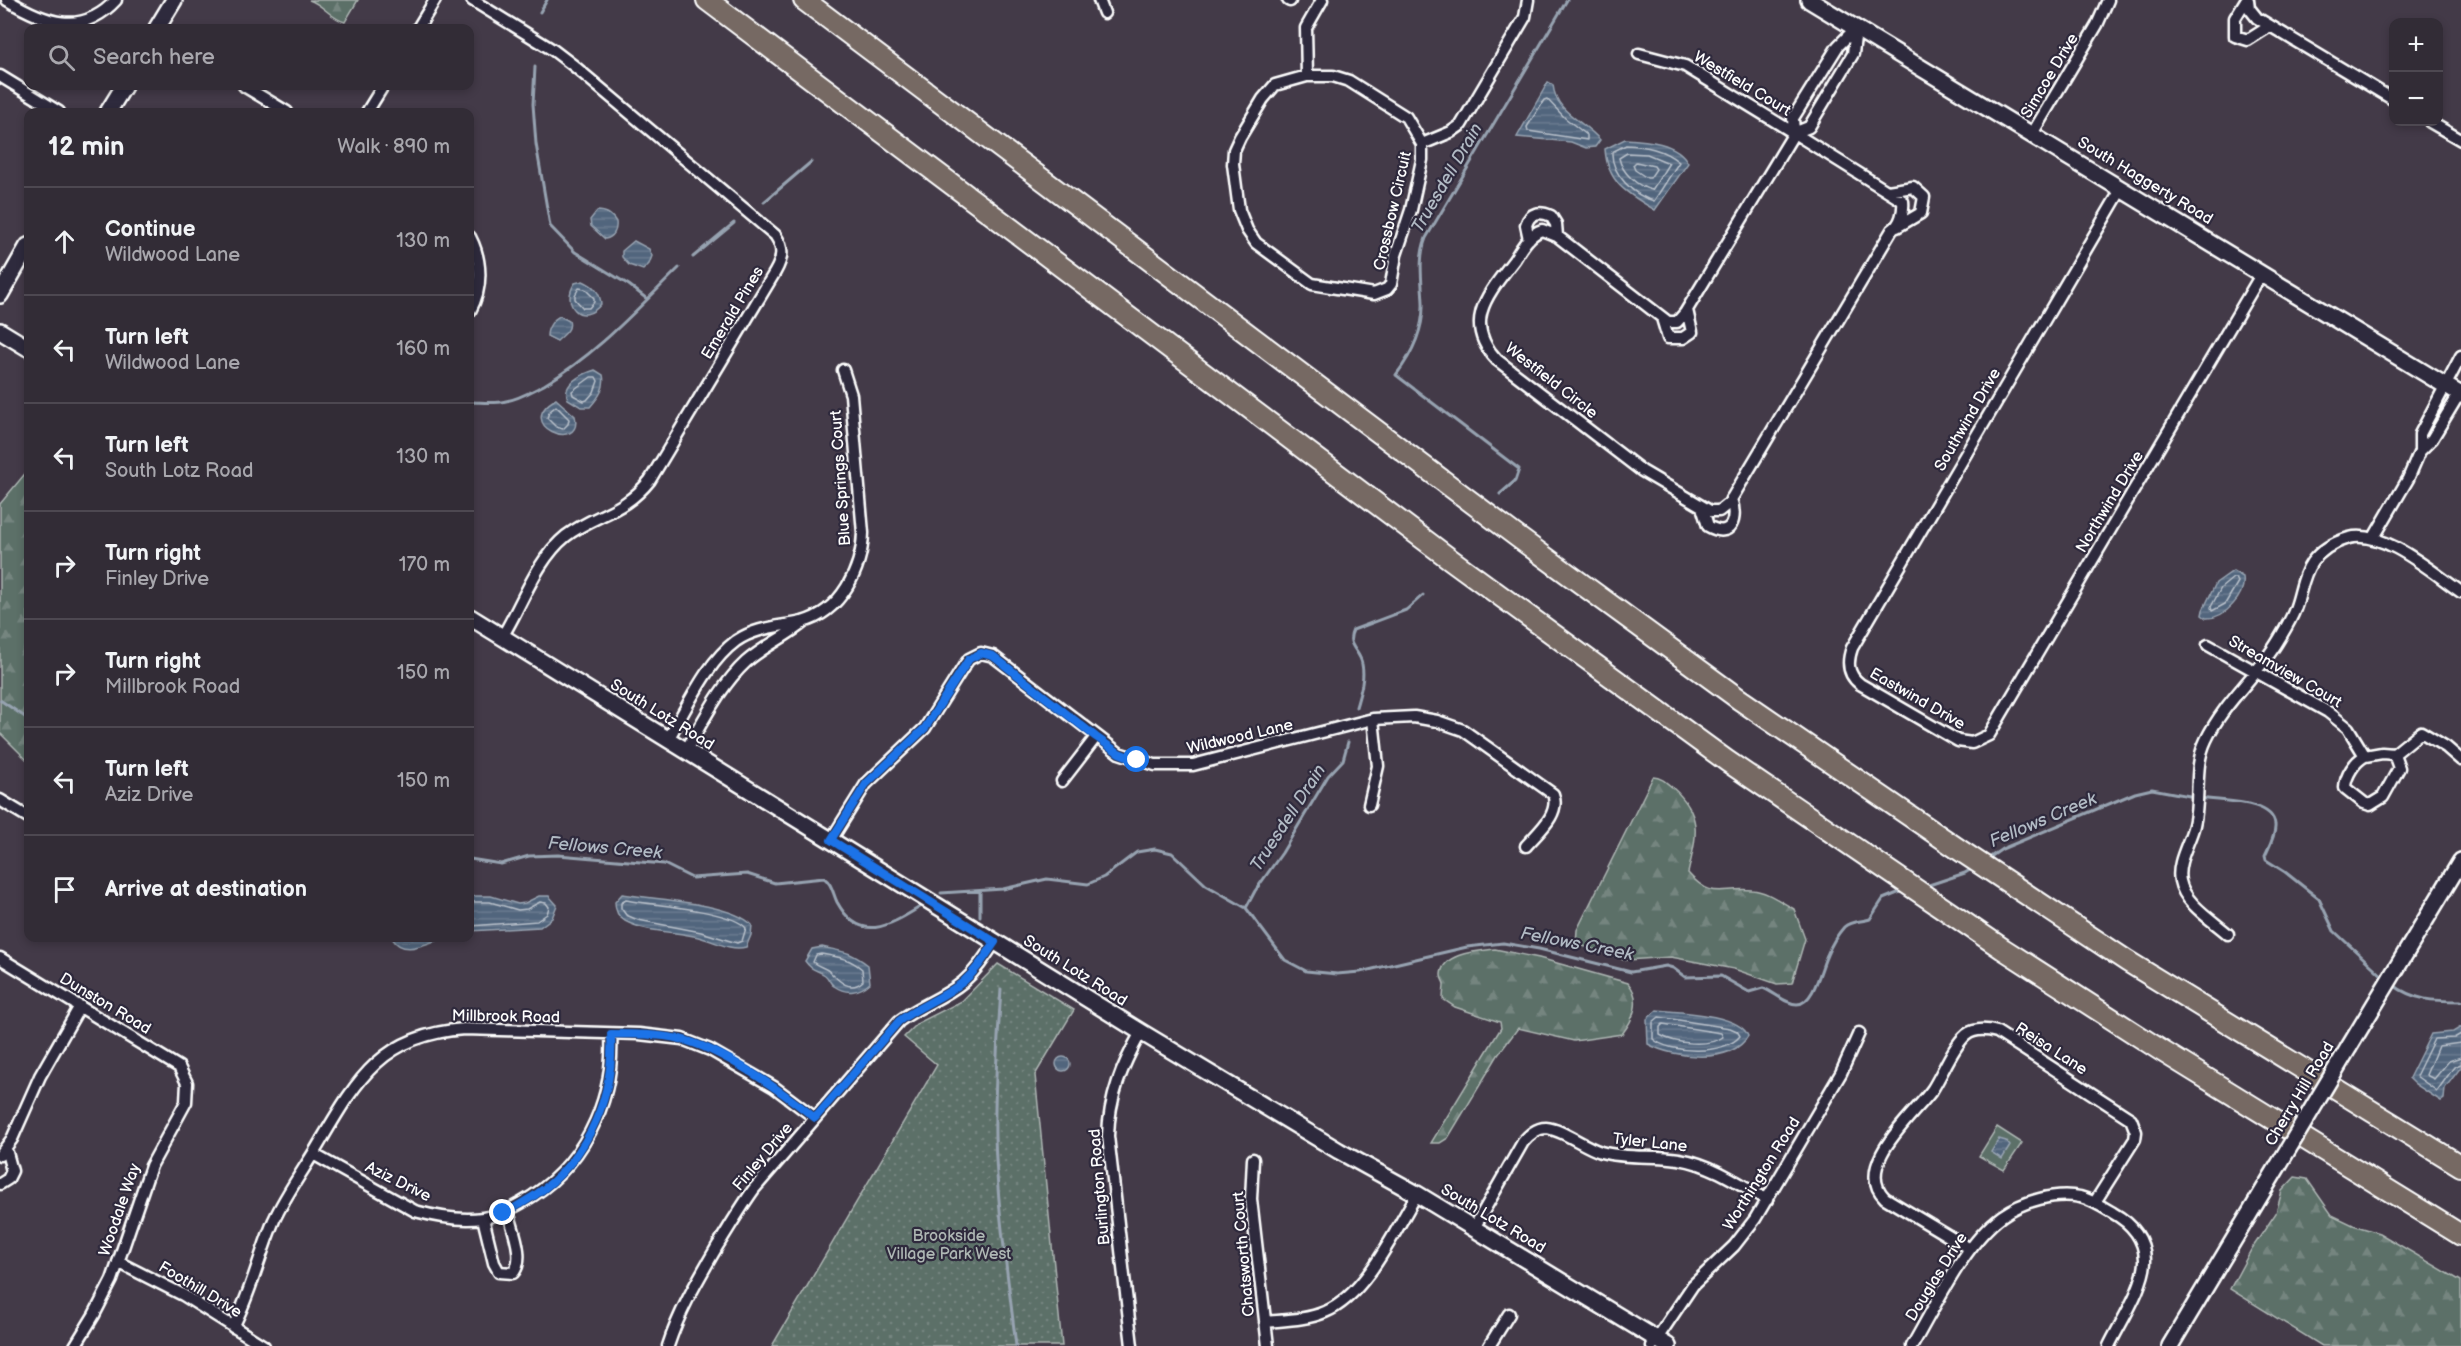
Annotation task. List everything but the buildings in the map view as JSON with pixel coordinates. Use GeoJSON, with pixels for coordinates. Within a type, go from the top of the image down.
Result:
{"type":"FeatureCollection","features":[{"type":"Feature","properties":{"kind":"highway"},"geometry":{"type":"LineString","coordinates":[[707,0],[1450,559],[1727,761],[1895,877],[2162,1051],[2461,1235]]}},
{"type":"Feature","properties":{"kind":"highway"},"geometry":{"type":"LineString","coordinates":[[804,0],[1630,621],[1739,699],[2127,961],[2461,1166]]}},
{"type":"Feature","properties":{"kind":"street"},"geometry":{"type":"LineString","coordinates":[[7,0],[49,21],[70,24]]}},
{"type":"Feature","properties":{"kind":"street"},"geometry":{"type":"LineString","coordinates":[[79,24],[92,18],[116,0]]}},
{"type":"Feature","properties":{"kind":"street"},"geometry":{"type":"LineString","coordinates":[[159,24],[174,0]]}},
{"type":"Feature","properties":{"kind":"street"},"geometry":{"type":"LineString","coordinates":[[420,24],[435,0]]}},
{"type":"Feature","properties":{"kind":"street"},"geometry":{"type":"LineString","coordinates":[[1099,0],[1104,14]]}},
{"type":"Feature","properties":{"kind":"street"},"geometry":{"type":"LineString","coordinates":[[1307,76],[1306,28],[1322,0]]}},
{"type":"Feature","properties":{"kind":"street","name":"Crossbow Circuit"},"geometry":{"type":"LineString","coordinates":[[1422,144],[1451,132],[1461,125],[1525,17],[1528,0]]}},
{"type":"Feature","properties":{"kind":"street","name":"South Haggerty Road"},"geometry":{"type":"LineString","coordinates":[[1809,0],[2262,273],[2375,344],[2460,393]]}},
{"type":"Feature","properties":{"kind":"street","name":"Simcoe Drive"},"geometry":{"type":"LineString","coordinates":[[2032,134],[2097,25],[2108,0]]}},
{"type":"Feature","properties":{"kind":"street"},"geometry":{"type":"LineString","coordinates":[[2247,0],[2252,13],[2270,26],[2389,97]]}},
{"type":"Feature","properties":{"kind":"street"},"geometry":{"type":"LineString","coordinates":[[2247,0],[2235,18],[2235,36],[2248,40],[2270,26]]}},
{"type":"Feature","properties":{"kind":"street","name":"Emerald Pines"},"geometry":{"type":"LineString","coordinates":[[474,1],[554,50],[574,66],[775,235],[782,249],[782,257],[775,272],[650,480],[628,503],[575,530],[557,545],[537,573],[502,637]]}},
{"type":"Feature","properties":{"kind":"street"},"geometry":{"type":"LineString","coordinates":[[1794,133],[1809,127],[1853,54],[1856,28]]}},
{"type":"Feature","properties":{"kind":"street","name":"Westfield Circle"},"geometry":{"type":"LineString","coordinates":[[1856,28],[1838,46],[1793,118],[1794,133],[1687,310],[1692,332],[1683,338],[1668,338],[1662,318],[1557,236],[1556,224],[1551,216],[1538,213],[1528,219],[1526,225],[1529,239],[1488,294],[1483,305],[1480,330],[1491,353],[1642,471],[1702,507],[1708,526],[1718,531],[1725,530],[1733,523],[1735,517],[1731,499],[1892,230],[1921,213],[1924,198],[1913,187],[1888,191]]}},
{"type":"Feature","properties":{"kind":"street","name":"Westfield Court"},"geometry":{"type":"LineString","coordinates":[[1639,54],[1685,66],[1794,133]]}},
{"type":"Feature","properties":{"kind":"street"},"geometry":{"type":"LineString","coordinates":[[0,76],[53,108]]}},
{"type":"Feature","properties":{"kind":"street","name":"Crossbow Circuit"},"geometry":{"type":"LineString","coordinates":[[1307,76],[1332,76],[1349,81],[1406,117],[1422,144],[1422,160],[1411,210],[1396,255],[1391,284],[1381,292],[1367,295],[1312,284],[1256,243],[1247,230],[1236,197],[1234,150],[1268,92],[1282,82],[1307,76]]}},
{"type":"Feature","properties":{"kind":"street"},"geometry":{"type":"LineString","coordinates":[[110,108],[122,90]]}},
{"type":"Feature","properties":{"kind":"street"},"geometry":{"type":"LineString","coordinates":[[251,90],[280,108]]}},
{"type":"Feature","properties":{"kind":"street"},"geometry":{"type":"LineString","coordinates":[[369,108],[381,90]]}},
{"type":"Feature","properties":{"kind":"street"},"geometry":{"type":"LineString","coordinates":[[2437,126],[2461,140]]}},
{"type":"Feature","properties":{"kind":"street","name":"Westfield Circle"},"geometry":{"type":"LineString","coordinates":[[1794,133],[1903,201],[1904,210],[1897,227]]}},
{"type":"Feature","properties":{"kind":"street","name":"Southwind Drive"},"geometry":{"type":"LineString","coordinates":[[1849,669],[1848,658],[1852,648],[2122,188]]}},
{"type":"Feature","properties":{"kind":"street"},"geometry":{"type":"LineString","coordinates":[[1529,239],[1542,230],[1557,236]]}},
{"type":"Feature","properties":{"kind":"street"},"geometry":{"type":"LineString","coordinates":[[474,248],[479,271],[478,290],[474,300]]}},
{"type":"Feature","properties":{"kind":"street"},"geometry":{"type":"LineString","coordinates":[[0,295],[24,253]]}},
{"type":"Feature","properties":{"kind":"street","name":"Northwind Drive"},"geometry":{"type":"LineString","coordinates":[[1978,741],[1989,735],[1994,728],[2262,273]]}},
{"type":"Feature","properties":{"kind":"street"},"geometry":{"type":"LineString","coordinates":[[1662,318],[1668,322],[1677,322],[1687,310]]}},
{"type":"Feature","properties":{"kind":"street"},"geometry":{"type":"LineString","coordinates":[[0,331],[24,346]]}},
{"type":"Feature","properties":{"kind":"street"},"geometry":{"type":"LineString","coordinates":[[2420,451],[2420,434],[2461,356]]}},
{"type":"Feature","properties":{"kind":"street","name":"Blue Springs Court"},"geometry":{"type":"LineString","coordinates":[[668,739],[711,668],[726,650],[746,635],[781,625],[804,622],[825,609],[846,589],[855,573],[862,545],[851,395],[843,370]]}},
{"type":"Feature","properties":{"kind":"street"},"geometry":{"type":"LineString","coordinates":[[2373,539],[2408,480],[2420,451],[2432,438],[2460,393]]}},
{"type":"Feature","properties":{"kind":"street"},"geometry":{"type":"LineString","coordinates":[[1702,507],[1710,511],[1719,511],[1726,507],[1731,499]]}},
{"type":"Feature","properties":{"kind":"street"},"geometry":{"type":"LineString","coordinates":[[2228,934],[2189,899],[2180,884],[2179,873],[2195,823],[2196,782],[2201,755],[2206,740],[2227,705],[2268,657],[2288,623],[2307,572],[2319,554],[2328,547],[2351,537],[2373,539],[2387,543],[2461,592]]}},
{"type":"Feature","properties":{"kind":"street","name":"South Lotz Road"},"geometry":{"type":"LineString","coordinates":[[474,620],[1141,1032],[1339,1151],[1474,1228],[1658,1344]]}},
{"type":"Feature","properties":{"kind":"street"},"geometry":{"type":"LineString","coordinates":[[686,750],[721,691],[742,666],[757,653],[804,622]]}},
{"type":"Feature","properties":{"kind":"street","name":"Streamview Court"},"geometry":{"type":"LineString","coordinates":[[2208,645],[2335,717],[2348,728],[2365,756]]}},
{"type":"Feature","properties":{"kind":"street"},"geometry":{"type":"LineString","coordinates":[[726,650],[742,666]]}},
{"type":"Feature","properties":{"kind":"street","name":"Wildwood Lane"},"geometry":{"type":"LineString","coordinates":[[831,840],[866,784],[925,728],[964,666],[974,656],[981,653],[993,656],[1096,737],[1128,757],[1155,765],[1193,765],[1373,719],[1414,717],[1446,723],[1463,730],[1549,790],[1555,799],[1553,813],[1526,846]]}},
{"type":"Feature","properties":{"kind":"street","name":"Eastwind Drive"},"geometry":{"type":"LineString","coordinates":[[1849,669],[1860,684],[1958,741],[1966,743],[1978,741]]}},
{"type":"Feature","properties":{"kind":"street"},"geometry":{"type":"LineString","coordinates":[[1369,805],[1378,766],[1373,719]]}},
{"type":"Feature","properties":{"kind":"street"},"geometry":{"type":"LineString","coordinates":[[2394,754],[2399,768],[2383,797],[2370,805],[2346,790],[2344,783],[2358,760],[2365,756],[2382,753],[2394,754],[2421,732],[2446,747],[2461,760]]}},
{"type":"Feature","properties":{"kind":"street"},"geometry":{"type":"LineString","coordinates":[[1062,781],[1096,737]]}},
{"type":"Feature","properties":{"kind":"street"},"geometry":{"type":"LineString","coordinates":[[0,800],[24,815]]}},
{"type":"Feature","properties":{"kind":"street","name":"Cherry Hill Road"},"geometry":{"type":"LineString","coordinates":[[2170,1346],[2461,861]]}},
{"type":"Feature","properties":{"kind":"street","name":"Finley Drive"},"geometry":{"type":"LineString","coordinates":[[669,1346],[684,1305],[738,1212],[754,1189],[899,1021],[962,983],[976,969],[995,942]]}},
{"type":"Feature","properties":{"kind":"street","name":"Dunston Road"},"geometry":{"type":"LineString","coordinates":[[0,958],[179,1067],[187,1083]]}},
{"type":"Feature","properties":{"kind":"street"},"geometry":{"type":"LineString","coordinates":[[0,1184],[8,1179],[12,1172],[3,1152],[40,1076],[80,1006]]}},
{"type":"Feature","properties":{"kind":"street","name":"Millbrook Road"},"geometry":{"type":"LineString","coordinates":[[232,1327],[250,1291],[274,1221],[347,1097],[362,1077],[386,1055],[415,1039],[439,1032],[464,1029],[658,1035],[699,1045],[774,1087],[815,1118]]}},
{"type":"Feature","properties":{"kind":"street","name":"Reisa Lane"},"geometry":{"type":"LineString","coordinates":[[1970,1249],[1886,1198],[1880,1192],[1875,1174],[1891,1140],[1931,1090],[1962,1039],[1974,1030],[1997,1032],[2131,1119],[2136,1132],[2135,1139],[2095,1202]]}},
{"type":"Feature","properties":{"kind":"street","name":"Burlington Road"},"geometry":{"type":"LineString","coordinates":[[1132,1346],[1109,1147],[1108,1120],[1121,1068],[1141,1032]]}},
{"type":"Feature","properties":{"kind":"street","name":"Worthington Road"},"geometry":{"type":"LineString","coordinates":[[1658,1344],[1693,1285],[1746,1233],[1840,1073],[1859,1033]]}},
{"type":"Feature","properties":{"kind":"street","name":"Aziz Drive"},"geometry":{"type":"LineString","coordinates":[[313,1154],[415,1211],[448,1218],[483,1218],[508,1211],[553,1182],[569,1165],[588,1136],[600,1112],[608,1087],[612,1060],[611,1034]]}},
{"type":"Feature","properties":{"kind":"street","name":"Woodale Way"},"geometry":{"type":"LineString","coordinates":[[75,1346],[94,1315],[118,1262],[151,1166],[186,1102],[187,1083]]}},
{"type":"Feature","properties":{"kind":"street","name":"Tyler Lane"},"geometry":{"type":"LineString","coordinates":[[1474,1228],[1523,1142],[1534,1131],[1544,1128],[1555,1130],[1580,1144],[1605,1153],[1630,1157],[1665,1157],[1698,1164],[1724,1175],[1767,1200]]}},
{"type":"Feature","properties":{"kind":"street","name":"Chatsworth Court"},"geometry":{"type":"LineString","coordinates":[[1253,1159],[1251,1199],[1268,1346]]}},
{"type":"Feature","properties":{"kind":"street"},"geometry":{"type":"LineString","coordinates":[[1265,1322],[1316,1315],[1348,1299],[1361,1285],[1417,1194]]}},
{"type":"Feature","properties":{"kind":"street","name":"Douglas Drive"},"geometry":{"type":"LineString","coordinates":[[1911,1346],[1970,1249],[1985,1231],[2001,1217],[2029,1203],[2081,1197],[2095,1202],[2129,1223],[2140,1237],[2145,1251],[2143,1275],[2109,1346]]}},
{"type":"Feature","properties":{"kind":"street"},"geometry":{"type":"LineString","coordinates":[[483,1218],[494,1263],[499,1272],[513,1273],[518,1268],[519,1259],[508,1211]]}},
{"type":"Feature","properties":{"kind":"street","name":"Foothill Drive"},"geometry":{"type":"LineString","coordinates":[[118,1262],[183,1295],[264,1346]]}},
{"type":"Feature","properties":{"kind":"street"},"geometry":{"type":"LineString","coordinates":[[1489,1346],[1509,1314]]}},
{"type":"Feature","properties":{"kind":"green space"},"geometry":{"type":"Polygon","coordinates":[[[309,0],[358,0],[345,22],[335,18],[309,0]]]}},
{"type":"Feature","properties":{"kind":"green space"},"geometry":{"type":"Polygon","coordinates":[[[24,475],[24,757],[0,733],[0,504],[24,475]]]}},
{"type":"Feature","properties":{"kind":"green space"},"geometry":{"type":"Polygon","coordinates":[[[1653,777],[1661,779],[1673,788],[1690,808],[1695,838],[1688,873],[1697,882],[1711,890],[1758,891],[1794,909],[1805,939],[1792,983],[1777,984],[1734,969],[1671,957],[1627,960],[1576,944],[1577,930],[1653,777]]]}},
{"type":"Feature","properties":{"kind":"green space"},"geometry":{"type":"Polygon","coordinates":[[[1495,949],[1539,958],[1628,983],[1635,996],[1635,1009],[1622,1034],[1574,1041],[1518,1028],[1498,1055],[1448,1138],[1440,1143],[1431,1143],[1501,1028],[1500,1022],[1455,1007],[1443,999],[1444,984],[1441,975],[1443,967],[1455,957],[1463,954],[1495,949]]]}},
{"type":"Feature","properties":{"kind":"green space","name":"Brookside Village Park West"},"geometry":{"type":"Polygon","coordinates":[[[998,964],[1074,1010],[1035,1075],[1062,1346],[772,1346],[937,1065],[904,1037],[918,1023],[962,1001],[998,964]]]}},
{"type":"Feature","properties":{"kind":"green space"},"geometry":{"type":"Polygon","coordinates":[[[1997,1127],[2022,1143],[2004,1170],[1979,1156],[1997,1127]]]}},
{"type":"Feature","properties":{"kind":"green space"},"geometry":{"type":"Polygon","coordinates":[[[2295,1177],[2307,1179],[2332,1215],[2353,1225],[2379,1233],[2461,1281],[2461,1346],[2322,1346],[2230,1289],[2251,1250],[2276,1213],[2282,1191],[2295,1177]]]}},
{"type":"Feature","properties":{"kind":"water"},"geometry":{"type":"Polygon","coordinates":[[[1548,82],[1553,85],[1559,103],[1600,140],[1595,147],[1586,148],[1571,142],[1517,137],[1548,82]]]}},
{"type":"Feature","properties":{"kind":"water"},"geometry":{"type":"Polygon","coordinates":[[[1625,139],[1651,141],[1669,146],[1683,156],[1688,163],[1655,210],[1628,193],[1610,171],[1605,149],[1625,139]]]}},
{"type":"Feature","properties":{"kind":"water"},"geometry":{"type":"Polygon","coordinates":[[[597,211],[608,213],[616,222],[616,228],[611,237],[605,239],[591,226],[590,220],[597,211]]]}},
{"type":"Feature","properties":{"kind":"water"},"geometry":{"type":"Polygon","coordinates":[[[634,241],[649,249],[652,256],[649,264],[643,270],[629,265],[622,257],[622,251],[634,241]]]}},
{"type":"Feature","properties":{"kind":"water"},"geometry":{"type":"Polygon","coordinates":[[[583,281],[596,290],[601,304],[587,314],[575,310],[570,299],[575,283],[583,281]]]}},
{"type":"Feature","properties":{"kind":"water"},"geometry":{"type":"Polygon","coordinates":[[[560,316],[570,324],[557,341],[547,336],[547,333],[549,327],[560,316]]]}},
{"type":"Feature","properties":{"kind":"water"},"geometry":{"type":"Polygon","coordinates":[[[595,370],[603,375],[603,384],[590,407],[581,407],[568,399],[567,389],[570,384],[584,374],[595,370]]]}},
{"type":"Feature","properties":{"kind":"water"},"geometry":{"type":"Polygon","coordinates":[[[556,399],[575,416],[575,427],[570,433],[561,434],[552,431],[545,426],[541,418],[544,409],[556,399]]]}},
{"type":"Feature","properties":{"kind":"water"},"geometry":{"type":"Polygon","coordinates":[[[2233,571],[2243,577],[2238,598],[2220,615],[2206,618],[2202,615],[2203,610],[2216,583],[2233,571]]]}},
{"type":"Feature","properties":{"kind":"water"},"geometry":{"type":"Polygon","coordinates":[[[622,894],[691,903],[728,912],[752,925],[751,935],[746,947],[735,948],[702,938],[634,925],[623,919],[616,910],[615,902],[622,894]]]}},
{"type":"Feature","properties":{"kind":"water"},"geometry":{"type":"Polygon","coordinates":[[[474,896],[491,896],[518,904],[539,896],[549,896],[557,905],[552,918],[540,927],[474,931],[474,896]]]}},
{"type":"Feature","properties":{"kind":"water"},"geometry":{"type":"Polygon","coordinates":[[[395,942],[432,942],[409,948],[395,942]]]}},
{"type":"Feature","properties":{"kind":"water"},"geometry":{"type":"Polygon","coordinates":[[[822,947],[851,954],[868,965],[870,983],[862,989],[853,991],[844,991],[833,985],[825,975],[805,961],[812,949],[822,947]]]}},
{"type":"Feature","properties":{"kind":"water"},"geometry":{"type":"Polygon","coordinates":[[[1657,1010],[1693,1013],[1721,1019],[1743,1029],[1748,1036],[1740,1045],[1715,1055],[1672,1053],[1648,1044],[1647,1019],[1657,1010]]]}},
{"type":"Feature","properties":{"kind":"water"},"geometry":{"type":"Polygon","coordinates":[[[2461,1027],[2461,1067],[2445,1088],[2444,1099],[2441,1101],[2409,1078],[2431,1034],[2453,1032],[2461,1027]]]}},
{"type":"Feature","properties":{"kind":"water"},"geometry":{"type":"Polygon","coordinates":[[[1060,1057],[1066,1057],[1070,1064],[1066,1071],[1060,1071],[1056,1067],[1056,1061],[1060,1057]]]}},
{"type":"Feature","properties":{"kind":"water"},"geometry":{"type":"Polygon","coordinates":[[[1999,1139],[2006,1141],[2010,1146],[2002,1159],[1991,1152],[1999,1139]]]}},
{"type":"Feature","properties":{"kind":"waterway"},"geometry":{"type":"LineString","coordinates":[[540,12],[547,0]]}},
{"type":"Feature","properties":{"kind":"waterway","name":"Truesdell Drain"},"geometry":{"type":"LineString","coordinates":[[1500,494],[1515,481],[1519,469],[1396,375],[1412,350],[1421,322],[1423,312],[1421,261],[1426,238],[1567,0]]}},
{"type":"Feature","properties":{"kind":"waterway"},"geometry":{"type":"LineString","coordinates":[[535,67],[533,104],[536,144],[550,226],[575,252],[629,285],[647,299]]}},
{"type":"Feature","properties":{"kind":"waterway"},"geometry":{"type":"LineString","coordinates":[[764,202],[811,162]]}},
{"type":"Feature","properties":{"kind":"waterway"},"geometry":{"type":"LineString","coordinates":[[693,257],[734,223]]}},
{"type":"Feature","properties":{"kind":"waterway"},"geometry":{"type":"LineString","coordinates":[[474,402],[497,402],[516,398],[563,373],[615,331],[679,268]]}},
{"type":"Feature","properties":{"kind":"waterway","name":"Truesdell Drain"},"geometry":{"type":"LineString","coordinates":[[1356,707],[1362,686],[1363,670],[1361,659],[1352,644],[1353,630],[1406,610],[1423,595]]}},
{"type":"Feature","properties":{"kind":"waterway","name":"Fellows Creek"},"geometry":{"type":"LineString","coordinates":[[0,700],[24,716]]}},
{"type":"Feature","properties":{"kind":"waterway","name":"Truesdell Drain"},"geometry":{"type":"LineString","coordinates":[[1246,908],[1328,776],[1343,760],[1348,742]]}},
{"type":"Feature","properties":{"kind":"waterway","name":"Fellows Creek"},"geometry":{"type":"LineString","coordinates":[[1986,860],[2002,849],[2135,793],[2152,789],[2195,797]]}},
{"type":"Feature","properties":{"kind":"waterway","name":"Fellows Creek"},"geometry":{"type":"LineString","coordinates":[[2201,798],[2244,803],[2265,810],[2272,817],[2275,825],[2272,841],[2265,856],[2266,860],[2319,899],[2334,931],[2385,978]]}},
{"type":"Feature","properties":{"kind":"waterway","name":"Fellows Creek"},"geometry":{"type":"LineString","coordinates":[[941,893],[1003,889],[1047,879],[1088,884],[1104,877],[1137,852],[1155,849],[1172,853],[1206,885],[1246,908],[1285,960],[1306,971],[1337,974],[1360,972],[1467,947],[1503,943],[1539,949],[1631,972],[1666,966],[1685,977],[1721,976],[1749,992],[1763,988],[1788,1002],[1797,1004],[1803,1002],[1812,992],[1830,948],[1844,927],[1853,922],[1870,919],[1883,899],[1905,890]]}},
{"type":"Feature","properties":{"kind":"waterway","name":"Fellows Creek"},"geometry":{"type":"LineString","coordinates":[[474,860],[501,864],[529,856],[558,855],[664,864],[692,878],[747,874],[775,883],[824,878],[846,915],[855,923],[865,927],[886,925],[920,907]]}},
{"type":"Feature","properties":{"kind":"waterway","name":"Fellows Creek"},"geometry":{"type":"LineString","coordinates":[[1926,886],[1965,873],[1973,868]]}},
{"type":"Feature","properties":{"kind":"waterway"},"geometry":{"type":"LineString","coordinates":[[980,891],[980,916]]}},
{"type":"Feature","properties":{"kind":"waterway","name":"Fellows Creek"},"geometry":{"type":"LineString","coordinates":[[2392,984],[2416,997],[2461,1001]]}},
{"type":"Feature","properties":{"kind":"waterway"},"geometry":{"type":"LineString","coordinates":[[1001,989],[996,1080],[996,1162],[1016,1346]]}},
{"type":"Feature","properties":{"kind":"route"},"geometry":{"type":"LineString","coordinates":[[503,1213],[533,1197],[553,1182],[569,1165],[588,1136],[605,1100],[608,1087],[612,1060],[611,1034],[658,1035],[682,1039],[699,1045],[774,1087],[815,1118],[899,1021],[962,983],[976,969],[995,942],[831,840],[866,784],[925,728],[969,659],[981,653],[993,656],[1096,737],[1119,753],[1137,760]]}}]}
